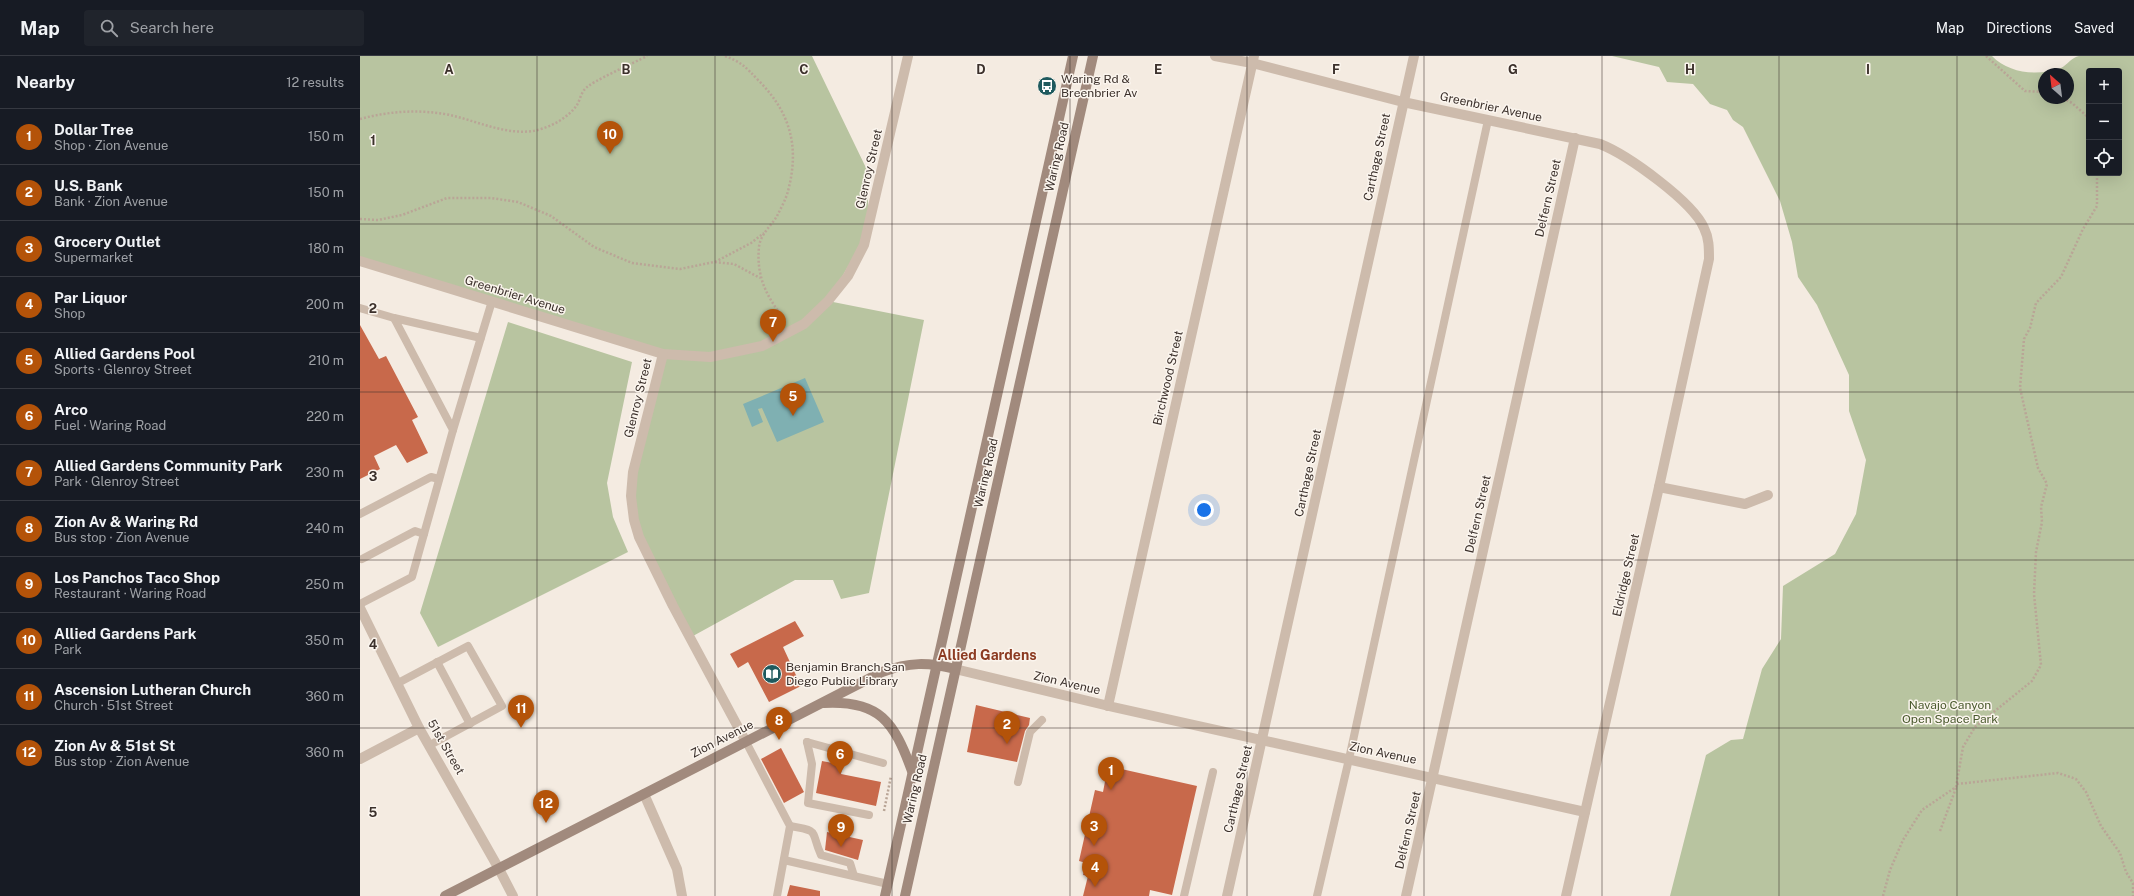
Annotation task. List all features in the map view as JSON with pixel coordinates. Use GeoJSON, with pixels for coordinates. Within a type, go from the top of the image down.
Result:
{"type":"FeatureCollection","features":[{"type":"Feature","properties":{"kind":"main road","name":"Waring Road"},"geometry":{"type":"LineString","coordinates":[[885,896],[1073,56]]}},
{"type":"Feature","properties":{"kind":"main road","name":"Waring Road"},"geometry":{"type":"LineString","coordinates":[[905,896],[1093,56]]}},
{"type":"Feature","properties":{"kind":"main road","name":"Zion Avenue"},"geometry":{"type":"LineString","coordinates":[[445,896],[882,672],[903,664],[936,664],[955,669]]}},
{"type":"Feature","properties":{"kind":"main road"},"geometry":{"type":"LineString","coordinates":[[821,704],[848,703],[865,707],[875,712],[888,722],[899,739],[912,771]]}},
{"type":"Feature","properties":{"kind":"street","name":"Glenroy Street"},"geometry":{"type":"LineString","coordinates":[[746,742],[673,606],[639,537],[634,520],[631,496],[633,472],[663,354],[710,357],[762,346],[804,324],[828,301],[848,276],[864,245],[908,56]]}},
{"type":"Feature","properties":{"kind":"street","name":"Greenbrier Avenue"},"geometry":{"type":"LineString","coordinates":[[1215,56],[1253,60],[1403,102],[1600,144],[1627,156],[1692,210],[1705,229],[1709,242],[1709,259]]}},
{"type":"Feature","properties":{"kind":"street","name":"Carthage Street"},"geometry":{"type":"LineString","coordinates":[[1227,896],[1414,56]]}},
{"type":"Feature","properties":{"kind":"street","name":"Birchwood Street"},"geometry":{"type":"LineString","coordinates":[[1108,706],[1253,60]]}},
{"type":"Feature","properties":{"kind":"street","name":"Delfern Street"},"geometry":{"type":"LineString","coordinates":[[1406,896],[1575,138]]}},
{"type":"Feature","properties":{"kind":"street","name":"Eldridge Street"},"geometry":{"type":"LineString","coordinates":[[1566,896],[1660,488],[1709,259]]}},
{"type":"Feature","properties":{"kind":"street","name":"Greenbrier Avenue"},"geometry":{"type":"LineString","coordinates":[[360,261],[663,354]]}},
{"type":"Feature","properties":{"kind":"street"},"geometry":{"type":"LineString","coordinates":[[1660,488],[1745,504],[1768,495]]}},
{"type":"Feature","properties":{"kind":"street","name":"51st Street"},"geometry":{"type":"LineString","coordinates":[[360,608],[419,728],[430,745],[513,896]]}},
{"type":"Feature","properties":{"kind":"street","name":"Zion Avenue"},"geometry":{"type":"LineString","coordinates":[[955,669],[1262,741],[1433,777],[1585,812]]}},
{"type":"Feature","properties":{"kind":"street"},"geometry":{"type":"LineString","coordinates":[[360,759],[419,728]]}},
{"type":"Feature","properties":{"kind":"street"},"geometry":{"type":"LineString","coordinates":[[644,794],[677,869],[682,896]]}},
{"type":"Feature","properties":{"kind":"lane"},"geometry":{"type":"LineString","coordinates":[[1317,896],[1349,759],[1488,120]]}},
{"type":"Feature","properties":{"kind":"lane"},"geometry":{"type":"LineString","coordinates":[[360,604],[412,577],[453,430],[492,301]]}},
{"type":"Feature","properties":{"kind":"lane"},"geometry":{"type":"LineString","coordinates":[[360,308],[394,318],[481,338]]}},
{"type":"Feature","properties":{"kind":"lane"},"geometry":{"type":"LineString","coordinates":[[394,318],[453,430]]}},
{"type":"Feature","properties":{"kind":"lane"},"geometry":{"type":"LineString","coordinates":[[360,514],[431,477],[439,479]]}},
{"type":"Feature","properties":{"kind":"lane"},"geometry":{"type":"LineString","coordinates":[[362,559],[415,531],[424,534]]}},
{"type":"Feature","properties":{"kind":"lane"},"geometry":{"type":"LineString","coordinates":[[398,683],[468,646],[502,706],[430,745]]}},
{"type":"Feature","properties":{"kind":"lane"},"geometry":{"type":"LineString","coordinates":[[437,662],[470,724]]}},
{"type":"Feature","properties":{"kind":"lane"},"geometry":{"type":"LineString","coordinates":[[1018,782],[1030,732],[1042,720]]}},
{"type":"Feature","properties":{"kind":"lane"},"geometry":{"type":"LineString","coordinates":[[746,742],[790,826],[777,896]]}},
{"type":"Feature","properties":{"kind":"lane"},"geometry":{"type":"LineString","coordinates":[[868,815],[808,803],[812,764],[807,742],[883,763]]}},
{"type":"Feature","properties":{"kind":"lane"},"geometry":{"type":"LineString","coordinates":[[1184,896],[1213,772]]}},
{"type":"Feature","properties":{"kind":"lane"},"geometry":{"type":"LineString","coordinates":[[790,826],[811,830],[814,833],[821,855],[850,864],[854,876]]}},
{"type":"Feature","properties":{"kind":"lane"},"geometry":{"type":"LineString","coordinates":[[784,860],[888,884]]}},
{"type":"Feature","properties":{"kind":"path"},"geometry":{"type":"LineString","coordinates":[[360,119],[397,111],[418,111],[449,115],[515,132],[534,130],[554,124],[567,116],[577,105],[585,88],[647,56]]}},
{"type":"Feature","properties":{"kind":"path"},"geometry":{"type":"LineString","coordinates":[[725,56],[740,61],[756,77],[775,97],[788,121],[792,144],[792,163],[788,191],[777,216],[765,232],[759,246],[760,278],[763,287],[793,329]]}},
{"type":"Feature","properties":{"kind":"path"},"geometry":{"type":"LineString","coordinates":[[1986,56],[2024,91],[2038,92]]}},
{"type":"Feature","properties":{"kind":"path"},"geometry":{"type":"LineString","coordinates":[[2073,104],[2086,115]]}},
{"type":"Feature","properties":{"kind":"path"},"geometry":{"type":"LineString","coordinates":[[1940,831],[1956,786],[1963,747],[1975,727],[2032,682],[2041,665],[2034,594],[2036,552],[2042,522],[2041,507],[2047,484],[2038,468],[2020,388],[2024,339],[2030,328],[2036,303],[2061,277],[2077,241],[2098,206],[2097,176]]}},
{"type":"Feature","properties":{"kind":"path"},"geometry":{"type":"LineString","coordinates":[[360,219],[378,220],[402,215],[447,198],[491,198],[518,202],[552,216],[594,247],[632,262],[680,269],[714,262],[751,243],[765,232]]}},
{"type":"Feature","properties":{"kind":"path"},"geometry":{"type":"LineString","coordinates":[[714,262],[734,264],[760,278]]}},
{"type":"Feature","properties":{"kind":"path"},"geometry":{"type":"LineString","coordinates":[[1883,896],[1890,870],[1903,840],[1922,810],[1956,786],[2058,773],[2076,779],[2086,792],[2100,826],[2120,853],[2126,872],[2133,883],[2133,896]]}},
{"type":"Feature","properties":{"kind":"path"},"geometry":{"type":"LineString","coordinates":[[884,811],[891,776]]}},
{"type":"Feature","properties":{"kind":"green space"},"geometry":{"type":"Polygon","coordinates":[[[360,56],[812,56],[868,172],[868,232],[828,301],[924,320],[869,593],[841,599],[833,580],[795,580],[693,636],[640,535],[632,493],[662,353],[360,261],[360,56]]]}},
{"type":"Feature","properties":{"kind":"green space","name":"Navajo Canyon Open Space Park"},"geometry":{"type":"Polygon","coordinates":[[[1612,56],[1992,56],[2007,67],[2025,72],[2038,72],[2038,104],[2074,104],[2074,68],[2061,68],[2079,56],[2134,56],[2134,896],[1670,896],[1706,755],[1731,740],[1743,739],[1762,669],[1781,639],[1783,586],[1835,554],[1856,514],[1866,460],[1849,411],[1849,375],[1817,305],[1798,277],[1792,242],[1780,201],[1743,127],[1733,120],[1727,110],[1710,104],[1693,84],[1667,82],[1659,67],[1612,56]]]}},
{"type":"Feature","properties":{"kind":"green space"},"geometry":{"type":"Polygon","coordinates":[[[508,322],[632,362],[607,483],[613,517],[628,552],[438,647],[420,613],[508,322]]]}},
{"type":"Feature","properties":{"kind":"water"},"geometry":{"type":"Polygon","coordinates":[[[805,378],[824,422],[777,442],[762,408],[758,409],[763,422],[752,427],[743,404],[805,378]]]}},
{"type":"Feature","properties":{"kind":"building"},"geometry":{"type":"Polygon","coordinates":[[[360,325],[379,359],[386,356],[418,417],[412,420],[428,453],[407,463],[396,445],[374,456],[380,469],[360,479],[360,325]]]}},
{"type":"Feature","properties":{"kind":"building"},"geometry":{"type":"Polygon","coordinates":[[[795,621],[804,636],[783,647],[801,686],[769,702],[748,662],[738,668],[730,654],[795,621]]]}},
{"type":"Feature","properties":{"kind":"building"},"geometry":{"type":"Polygon","coordinates":[[[976,705],[1030,718],[1017,762],[967,752],[976,705]]]}},
{"type":"Feature","properties":{"kind":"building"},"geometry":{"type":"Polygon","coordinates":[[[781,748],[804,792],[784,803],[761,759],[781,748]]]}},
{"type":"Feature","properties":{"kind":"building"},"geometry":{"type":"Polygon","coordinates":[[[822,761],[843,765],[841,774],[881,782],[876,806],[816,793],[822,761]]]}},
{"type":"Feature","properties":{"kind":"building"},"geometry":{"type":"Polygon","coordinates":[[[1108,766],[1197,786],[1172,895],[1150,890],[1149,896],[1083,896],[1088,876],[1083,875],[1086,863],[1079,861],[1095,790],[1103,792],[1108,766]]]}},
{"type":"Feature","properties":{"kind":"building"},"geometry":{"type":"Polygon","coordinates":[[[827,832],[863,840],[858,860],[825,850],[827,832]]]}},
{"type":"Feature","properties":{"kind":"building"},"geometry":{"type":"Polygon","coordinates":[[[790,885],[820,891],[820,896],[787,896],[790,885]]]}},
{"type":"Feature","properties":{"kind":"place","name":"Waring Rd & Breenbrier Av"},"geometry":{"type":"Point","coordinates":[1047,86]}},
{"type":"Feature","properties":{"kind":"place","name":"Allied Gardens Park"},"geometry":{"type":"Point","coordinates":[610,154]}},
{"type":"Feature","properties":{"kind":"place","name":"Allied Gardens Community Park"},"geometry":{"type":"Point","coordinates":[773,342]}},
{"type":"Feature","properties":{"kind":"place","name":"Allied Gardens Pool"},"geometry":{"type":"Point","coordinates":[793,416]}},
{"type":"Feature","properties":{"kind":"place","name":"Benjamin Branch San Diego Public Library"},"geometry":{"type":"Point","coordinates":[772,674]}},
{"type":"Feature","properties":{"kind":"place","name":"Ascension Lutheran Church"},"geometry":{"type":"Point","coordinates":[521,728]}},
{"type":"Feature","properties":{"kind":"place","name":"Zion Av & Waring Rd"},"geometry":{"type":"Point","coordinates":[779,740]}},
{"type":"Feature","properties":{"kind":"place","name":"U.S. Bank"},"geometry":{"type":"Point","coordinates":[1007,744]}},
{"type":"Feature","properties":{"kind":"place","name":"Arco"},"geometry":{"type":"Point","coordinates":[840,774]}},
{"type":"Feature","properties":{"kind":"place","name":"Dollar Tree"},"geometry":{"type":"Point","coordinates":[1111,790]}},
{"type":"Feature","properties":{"kind":"place","name":"Zion Av & 51st St"},"geometry":{"type":"Point","coordinates":[546,823]}},
{"type":"Feature","properties":{"kind":"place","name":"Grocery Outlet"},"geometry":{"type":"Point","coordinates":[1094,846]}},
{"type":"Feature","properties":{"kind":"place","name":"Los Panchos Taco Shop"},"geometry":{"type":"Point","coordinates":[841,847]}},
{"type":"Feature","properties":{"kind":"place","name":"Par Liquor"},"geometry":{"type":"Point","coordinates":[1095,887]}},
{"type":"Feature","properties":{"kind":"district","name":"Allied Gardens"},"geometry":{"type":"Point","coordinates":[987,655]}}]}
